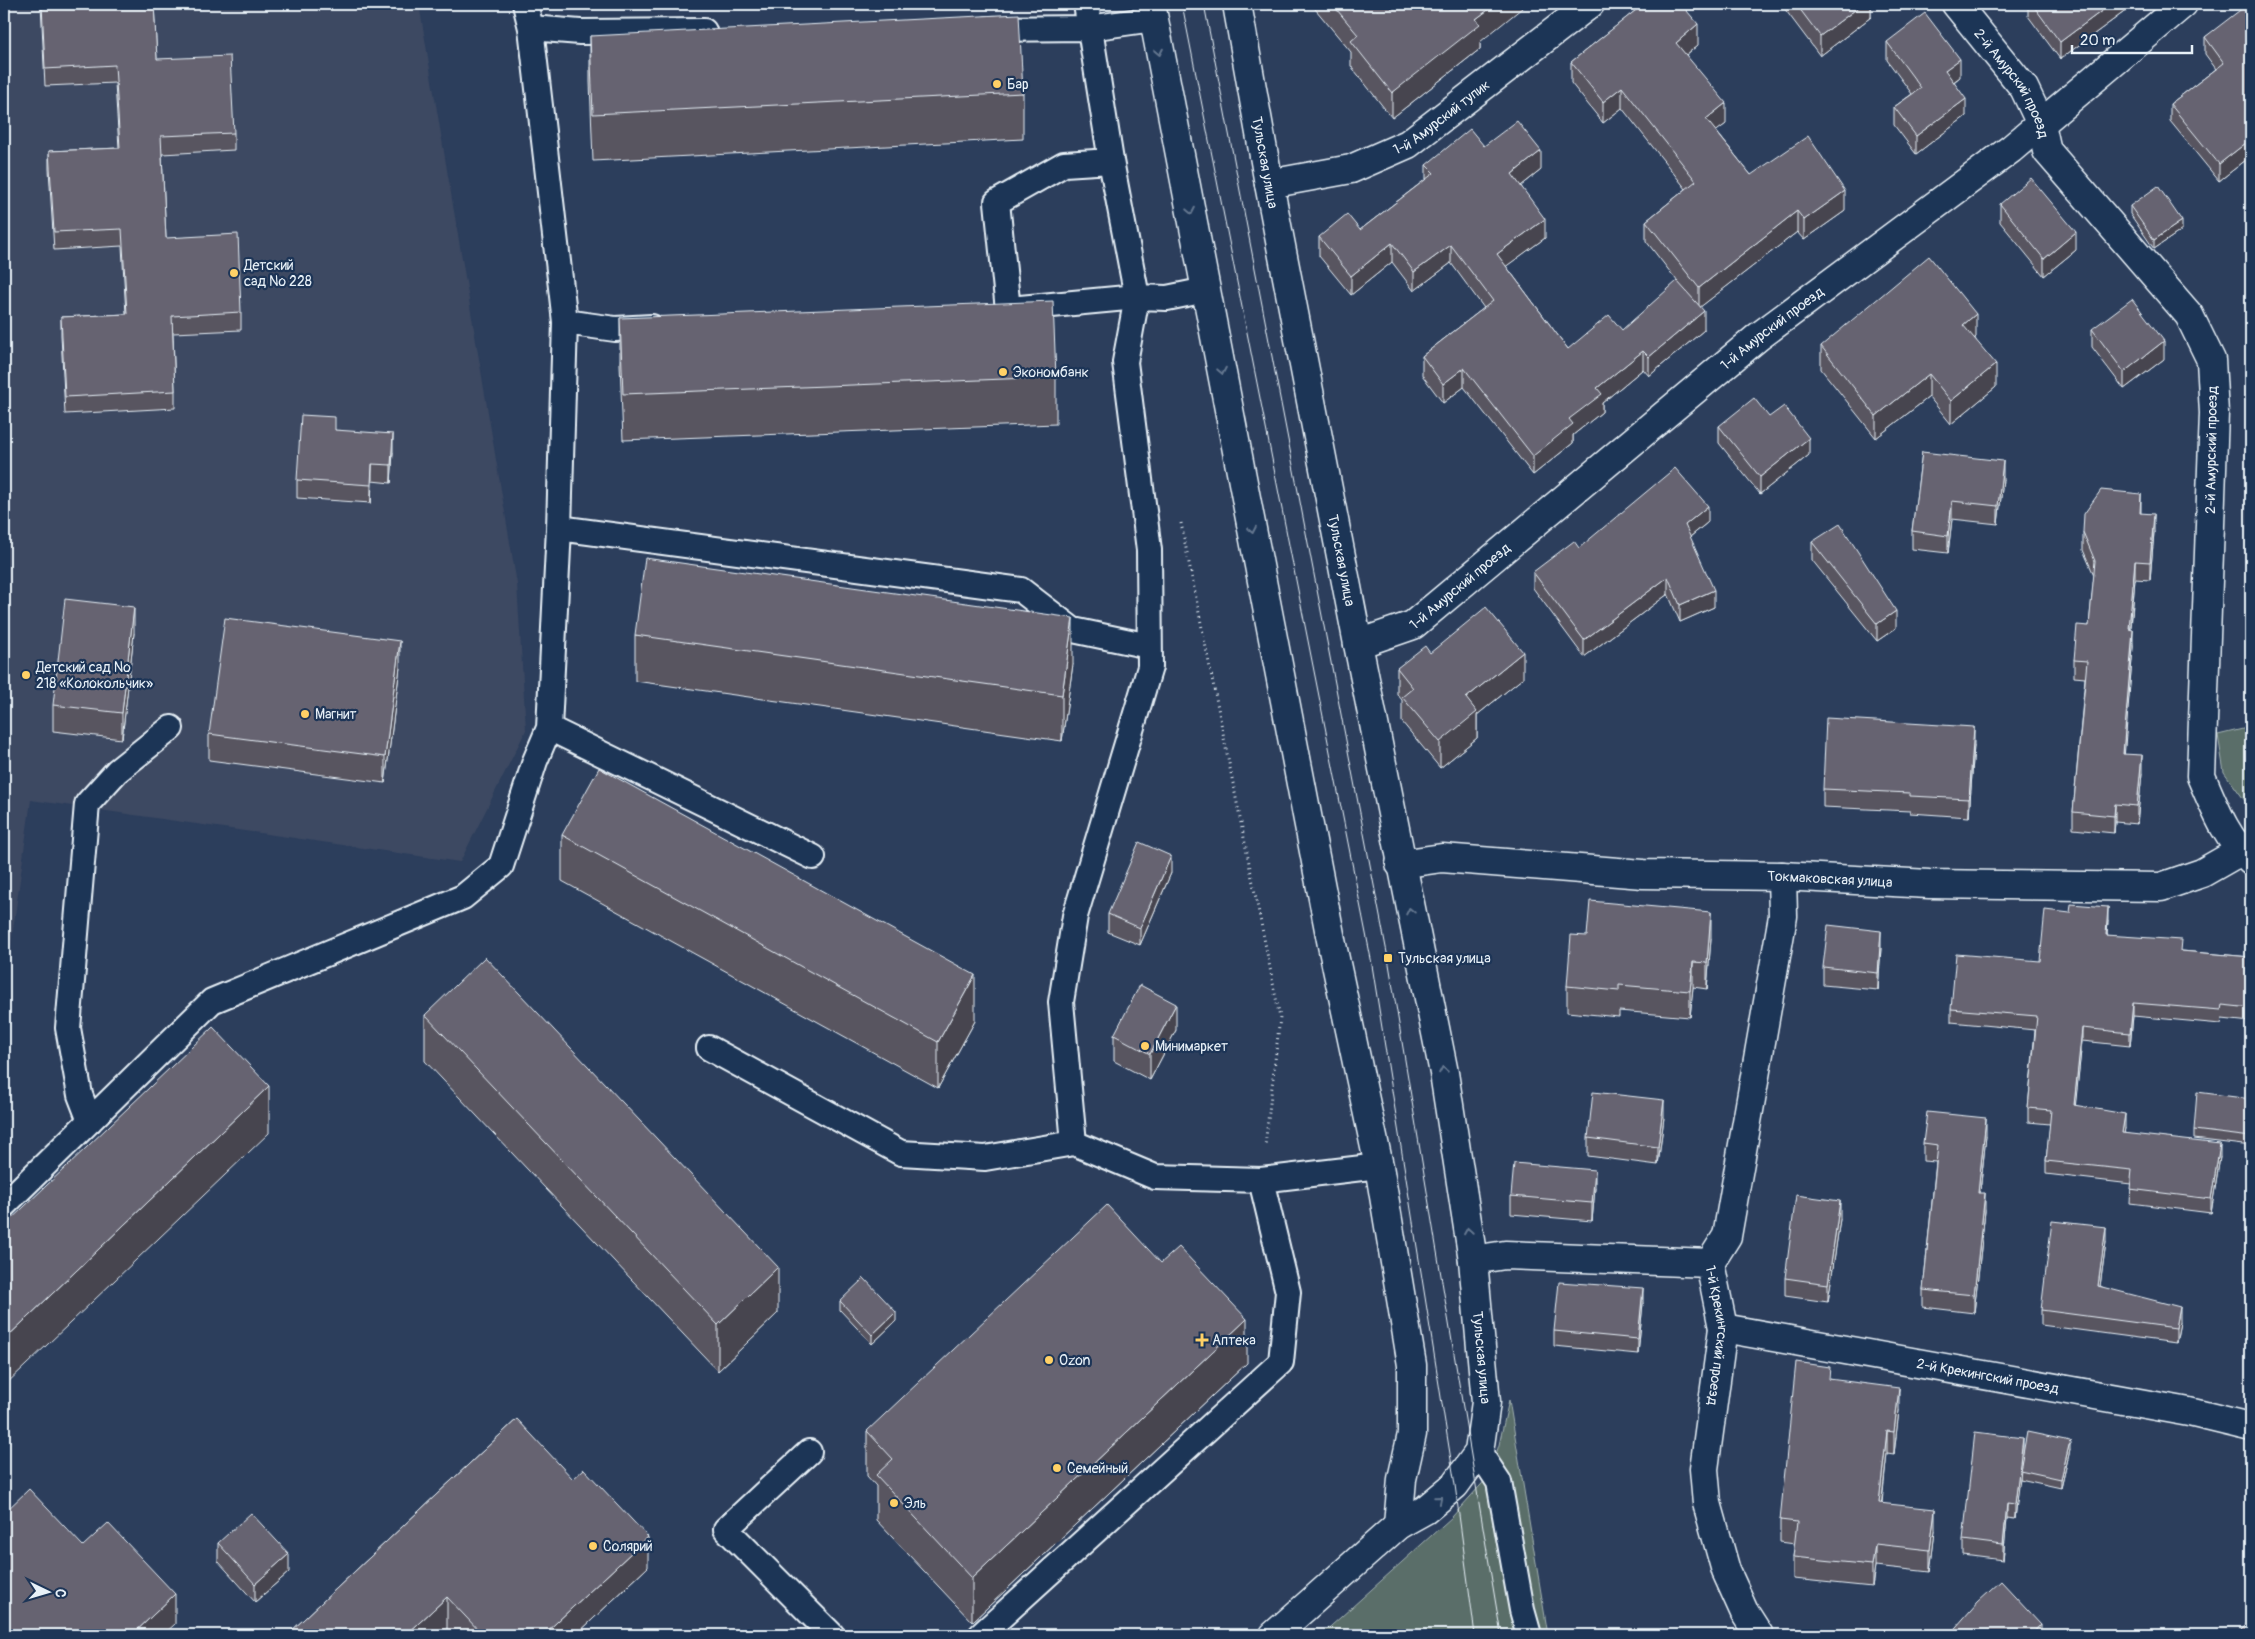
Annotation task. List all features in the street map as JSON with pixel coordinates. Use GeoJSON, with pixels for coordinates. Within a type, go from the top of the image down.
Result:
{"type":"FeatureCollection","features":[{"type":"Feature","properties":{"kind":"street","name":"Тульская улица"},"geometry":{"type":"LineString","coordinates":[[1237,4],[1269,184],[1400,864],[1444,1073],[1472,1260],[1486,1402],[1479,1452],[1455,1485],[1425,1510],[1398,1525],[1274,1635]]}},
{"type":"Feature","properties":{"kind":"street","name":"1-й Амурский тупик"},"geometry":{"type":"LineString","coordinates":[[1269,184],[1351,169],[1408,144],[1590,4]]}},
{"type":"Feature","properties":{"kind":"street","name":"2-й Амурский проезд"},"geometry":{"type":"LineString","coordinates":[[1956,4],[2024,88],[2041,124],[2047,151],[2189,315],[2211,360],[2214,413],[2201,776],[2218,816],[2248,853]]}},
{"type":"Feature","properties":{"kind":"street","name":"1-й Амурский проезд"},"geometry":{"type":"LineString","coordinates":[[1358,644],[1413,625],[1758,337],[2041,124],[2183,4]]}},
{"type":"Feature","properties":{"kind":"street"},"geometry":{"type":"LineString","coordinates":[[1152,11],[1332,945],[1379,1166],[1412,1365],[1412,1434],[1402,1479],[1398,1525]]}},
{"type":"Feature","properties":{"kind":"street","name":"Токмаковская улица"},"geometry":{"type":"LineString","coordinates":[[1400,864],[1442,858],[1643,874],[1782,876],[1929,884],[2161,888],[2202,874],[2248,853]]}},
{"type":"Feature","properties":{"kind":"street"},"geometry":{"type":"LineString","coordinates":[[1710,1263],[1727,1236],[1783,916],[1782,876]]}},
{"type":"Feature","properties":{"kind":"street","name":"1-й Крекингский проезд"},"geometry":{"type":"LineString","coordinates":[[1472,1260],[1505,1255],[1710,1263],[1723,1328],[1704,1470],[1707,1503],[1726,1571],[1745,1613],[1759,1635]]}},
{"type":"Feature","properties":{"kind":"street","name":"2-й Крекингский проезд"},"geometry":{"type":"LineString","coordinates":[[1723,1328],[2189,1412],[2251,1427]]}},
{"type":"Feature","properties":{"kind":"lane"},"geometry":{"type":"LineString","coordinates":[[4,1205],[212,1001],[463,896],[501,866],[535,761],[549,728],[559,528],[565,322],[531,28],[525,4]]}},
{"type":"Feature","properties":{"kind":"lane"},"geometry":{"type":"LineString","coordinates":[[1074,1143],[1061,1002],[1076,916],[1150,667],[1149,550],[1125,362],[1137,298],[1111,161],[1086,4]]}},
{"type":"Feature","properties":{"kind":"lane"},"geometry":{"type":"LineString","coordinates":[[970,29],[1089,28],[1152,11]]}},
{"type":"Feature","properties":{"kind":"lane"},"geometry":{"type":"LineString","coordinates":[[531,28],[580,32],[730,31]]}},
{"type":"Feature","properties":{"kind":"lane"},"geometry":{"type":"LineString","coordinates":[[1111,161],[1064,164],[997,202],[998,310],[1137,298],[1166,298],[1206,290]]}},
{"type":"Feature","properties":{"kind":"lane"},"geometry":{"type":"LineString","coordinates":[[565,322],[615,329],[674,326]]}},
{"type":"Feature","properties":{"kind":"lane"},"geometry":{"type":"LineString","coordinates":[[559,528],[1021,590],[1073,630],[1150,646]]}},
{"type":"Feature","properties":{"kind":"lane"},"geometry":{"type":"LineString","coordinates":[[90,1121],[80,1095],[68,1028],[87,804],[117,771],[171,728]]}},
{"type":"Feature","properties":{"kind":"lane"},"geometry":{"type":"LineString","coordinates":[[549,728],[813,857]]}},
{"type":"Feature","properties":{"kind":"lane"},"geometry":{"type":"LineString","coordinates":[[709,1048],[901,1153],[985,1158],[1074,1143],[1155,1177],[1261,1180],[1379,1166]]}},
{"type":"Feature","properties":{"kind":"lane"},"geometry":{"type":"LineString","coordinates":[[981,1635],[1281,1362],[1288,1292],[1261,1180]]}},
{"type":"Feature","properties":{"kind":"lane"},"geometry":{"type":"LineString","coordinates":[[809,1452],[726,1529],[832,1635]]}},
{"type":"Feature","properties":{"kind":"lane"},"geometry":{"type":"LineString","coordinates":[[1479,1452],[1500,1482],[1522,1610],[1529,1635]]}},
{"type":"Feature","properties":{"kind":"path"},"geometry":{"type":"LineString","coordinates":[[1181,519],[1280,1018],[1261,1180]]}},
{"type":"Feature","properties":{"kind":"shaded area","name":"Детский сад № 228"},"geometry":{"type":"Polygon","coordinates":[[[4,4],[419,4],[517,584],[526,730],[460,862],[31,800],[4,995],[4,4]]]}},
{"type":"Feature","properties":{"kind":"green space"},"geometry":{"type":"Polygon","coordinates":[[[2251,727],[2251,809],[2224,772],[2218,735],[2251,727]]]}},
{"type":"Feature","properties":{"kind":"green space"},"geometry":{"type":"Polygon","coordinates":[[[1509,1400],[1548,1635],[1321,1635],[1452,1517],[1489,1476],[1499,1445],[1509,1400]]]}},
{"type":"Feature","properties":{"kind":"building"},"geometry":{"type":"Polygon","coordinates":[[[42,4],[154,4],[157,59],[230,56],[234,133],[161,136],[166,238],[238,234],[241,312],[172,316],[175,391],[65,397],[61,317],[127,314],[122,229],[54,232],[49,151],[120,148],[115,65],[45,69],[42,4]]]}},
{"type":"Feature","properties":{"kind":"building"},"geometry":{"type":"Polygon","coordinates":[[[1332,4],[1388,4],[1392,9],[1398,4],[1496,4],[1476,19],[1480,24],[1392,93],[1351,41],[1358,35],[1332,4]]]}},
{"type":"Feature","properties":{"kind":"building"},"geometry":{"type":"Polygon","coordinates":[[[1640,4],[1681,4],[1698,24],[1676,43],[1726,103],[1706,119],[1751,175],[1808,136],[1845,191],[1804,220],[1797,211],[1699,288],[1646,221],[1696,181],[1622,87],[1603,102],[1571,62],[1636,10],[1635,8],[1640,4]]]}},
{"type":"Feature","properties":{"kind":"building"},"geometry":{"type":"Polygon","coordinates":[[[1796,4],[1863,4],[1820,36],[1796,4]]]}},
{"type":"Feature","properties":{"kind":"building"},"geometry":{"type":"Polygon","coordinates":[[[2032,4],[2111,4],[2060,42],[2032,4]]]}},
{"type":"Feature","properties":{"kind":"building"},"geometry":{"type":"Polygon","coordinates":[[[2248,4],[2251,8],[2251,139],[2219,164],[2170,104],[2224,63],[2205,37],[2248,4]]]}},
{"type":"Feature","properties":{"kind":"building"},"geometry":{"type":"Polygon","coordinates":[[[1925,13],[1960,59],[1945,70],[1966,99],[1916,136],[1894,107],[1921,88],[1887,42],[1925,13]]]}},
{"type":"Feature","properties":{"kind":"building"},"geometry":{"type":"Polygon","coordinates":[[[1019,14],[1023,93],[593,114],[590,36],[1019,14]]]}},
{"type":"Feature","properties":{"kind":"building"},"geometry":{"type":"Polygon","coordinates":[[[1517,121],[1541,151],[1512,174],[1545,219],[1497,254],[1568,349],[1609,315],[1622,330],[1677,281],[1704,311],[1649,357],[1643,351],[1597,388],[1602,394],[1569,419],[1573,424],[1533,456],[1464,368],[1443,384],[1422,356],[1493,301],[1451,245],[1414,272],[1392,243],[1351,276],[1319,237],[1347,214],[1360,230],[1434,173],[1426,165],[1470,129],[1484,146],[1517,121]]]}},
{"type":"Feature","properties":{"kind":"building"},"geometry":{"type":"Polygon","coordinates":[[[2031,178],[2076,232],[2044,259],[2000,204],[2031,178]]]}},
{"type":"Feature","properties":{"kind":"building"},"geometry":{"type":"Polygon","coordinates":[[[2158,186],[2182,221],[2154,240],[2130,206],[2158,186]]]}},
{"type":"Feature","properties":{"kind":"building"},"geometry":{"type":"Polygon","coordinates":[[[1929,256],[1976,314],[1963,325],[1996,364],[1951,401],[1929,374],[1876,416],[1821,346],[1929,256]]]}},
{"type":"Feature","properties":{"kind":"building"},"geometry":{"type":"Polygon","coordinates":[[[2132,299],[2164,341],[2124,372],[2092,329],[2132,299]]]}},
{"type":"Feature","properties":{"kind":"building"},"geometry":{"type":"Polygon","coordinates":[[[1053,301],[1056,377],[623,394],[620,318],[1053,301]]]}},
{"type":"Feature","properties":{"kind":"building"},"geometry":{"type":"Polygon","coordinates":[[[1754,398],[1769,417],[1784,406],[1809,438],[1760,477],[1719,426],[1754,398]]]}},
{"type":"Feature","properties":{"kind":"building"},"geometry":{"type":"Polygon","coordinates":[[[301,415],[335,417],[335,430],[393,434],[391,465],[372,464],[371,485],[297,480],[301,415]]]}},
{"type":"Feature","properties":{"kind":"building"},"geometry":{"type":"Polygon","coordinates":[[[1922,452],[2003,461],[1998,506],[1952,501],[1948,536],[1912,531],[1922,452]]]}},
{"type":"Feature","properties":{"kind":"building"},"geometry":{"type":"Polygon","coordinates":[[[1675,468],[1708,506],[1685,525],[1714,590],[1680,605],[1668,577],[1584,640],[1533,572],[1574,541],[1579,548],[1675,468]]]}},
{"type":"Feature","properties":{"kind":"building"},"geometry":{"type":"Polygon","coordinates":[[[2101,490],[2141,494],[2140,513],[2154,514],[2150,562],[2135,561],[2129,629],[2133,630],[2123,754],[2142,755],[2137,806],[2115,804],[2114,816],[2073,812],[2087,661],[2074,660],[2077,625],[2089,626],[2095,561],[2083,532],[2084,514],[2101,490]]]}},
{"type":"Feature","properties":{"kind":"building"},"geometry":{"type":"Polygon","coordinates":[[[1840,524],[1896,611],[1877,624],[1812,542],[1840,524]]]}},
{"type":"Feature","properties":{"kind":"building"},"geometry":{"type":"Polygon","coordinates":[[[645,558],[1073,618],[1062,695],[635,635],[645,558]]]}},
{"type":"Feature","properties":{"kind":"building"},"geometry":{"type":"Polygon","coordinates":[[[65,599],[134,607],[122,713],[53,705],[65,599]]]}},
{"type":"Feature","properties":{"kind":"building"},"geometry":{"type":"Polygon","coordinates":[[[1486,607],[1523,652],[1466,698],[1477,712],[1440,742],[1402,697],[1413,688],[1397,668],[1425,646],[1430,653],[1486,607]]]}},
{"type":"Feature","properties":{"kind":"building","name":"Магнит"},"geometry":{"type":"Polygon","coordinates":[[[225,618],[400,641],[385,757],[209,734],[225,618]]]}},
{"type":"Feature","properties":{"kind":"building"},"geometry":{"type":"Polygon","coordinates":[[[1826,718],[1974,727],[1969,799],[1910,796],[1910,793],[1823,789],[1826,718]]]}},
{"type":"Feature","properties":{"kind":"building"},"geometry":{"type":"Polygon","coordinates":[[[599,768],[975,975],[938,1042],[562,835],[599,768]]]}},
{"type":"Feature","properties":{"kind":"building"},"geometry":{"type":"Polygon","coordinates":[[[1139,842],[1171,856],[1140,928],[1108,914],[1139,842]]]}},
{"type":"Feature","properties":{"kind":"building"},"geometry":{"type":"Polygon","coordinates":[[[1590,901],[1711,912],[1707,963],[1693,962],[1690,991],[1619,985],[1619,991],[1567,986],[1571,935],[1587,936],[1590,901]]]}},
{"type":"Feature","properties":{"kind":"building"},"geometry":{"type":"Polygon","coordinates":[[[2071,904],[2108,907],[2106,935],[2182,940],[2181,951],[2251,957],[2251,1008],[2222,1005],[2221,1010],[2133,1003],[2130,1033],[2082,1028],[2074,1105],[2125,1114],[2122,1133],[2220,1144],[2211,1199],[2130,1189],[2132,1170],[2046,1161],[2051,1110],[2028,1108],[2037,1016],[1951,1009],[1956,954],[2040,961],[2045,910],[2070,913],[2071,904]]]}},
{"type":"Feature","properties":{"kind":"building"},"geometry":{"type":"Polygon","coordinates":[[[1828,925],[1881,931],[1878,973],[1823,967],[1828,925]]]}},
{"type":"Feature","properties":{"kind":"building"},"geometry":{"type":"Polygon","coordinates":[[[485,957],[778,1267],[718,1325],[425,1015],[485,957]]]}},
{"type":"Feature","properties":{"kind":"building"},"geometry":{"type":"Polygon","coordinates":[[[1140,985],[1176,1004],[1150,1054],[1114,1035],[1140,985]]]}},
{"type":"Feature","properties":{"kind":"building"},"geometry":{"type":"Polygon","coordinates":[[[213,1027],[269,1086],[4,1340],[4,1226],[213,1027]]]}},
{"type":"Feature","properties":{"kind":"building"},"geometry":{"type":"Polygon","coordinates":[[[1593,1092],[1664,1100],[1658,1147],[1588,1138],[1593,1092]]]}},
{"type":"Feature","properties":{"kind":"building"},"geometry":{"type":"Polygon","coordinates":[[[2197,1092],[2251,1099],[2251,1137],[2194,1130],[2197,1092]]]}},
{"type":"Feature","properties":{"kind":"building"},"geometry":{"type":"Polygon","coordinates":[[[1927,1112],[1986,1118],[1978,1193],[1985,1193],[1974,1295],[1923,1290],[1938,1145],[1923,1143],[1927,1112]]]}},
{"type":"Feature","properties":{"kind":"building"},"geometry":{"type":"Polygon","coordinates":[[[1514,1163],[1595,1170],[1592,1203],[1511,1196],[1514,1163]]]}},
{"type":"Feature","properties":{"kind":"building"},"geometry":{"type":"Polygon","coordinates":[[[1796,1195],[1840,1201],[1828,1284],[1785,1278],[1796,1195]]]}},
{"type":"Feature","properties":{"kind":"building"},"geometry":{"type":"Polygon","coordinates":[[[1107,1205],[1161,1263],[1179,1247],[1247,1319],[972,1578],[876,1475],[893,1459],[867,1431],[1107,1205]]]}},
{"type":"Feature","properties":{"kind":"building"},"geometry":{"type":"Polygon","coordinates":[[[2052,1221],[2106,1227],[2098,1286],[2180,1307],[2176,1328],[2041,1310],[2052,1221]]]}},
{"type":"Feature","properties":{"kind":"building"},"geometry":{"type":"Polygon","coordinates":[[[864,1278],[896,1312],[872,1335],[840,1301],[864,1278]]]}},
{"type":"Feature","properties":{"kind":"building"},"geometry":{"type":"Polygon","coordinates":[[[1559,1282],[1643,1288],[1638,1339],[1554,1331],[1559,1282]]]}},
{"type":"Feature","properties":{"kind":"building"},"geometry":{"type":"Polygon","coordinates":[[[1796,1362],[1830,1367],[1829,1379],[1899,1388],[1894,1432],[1887,1431],[1879,1503],[1935,1509],[1930,1550],[1875,1544],[1872,1565],[1793,1557],[1797,1522],[1780,1520],[1796,1362]]]}},
{"type":"Feature","properties":{"kind":"building"},"geometry":{"type":"Polygon","coordinates":[[[517,1419],[573,1479],[584,1469],[648,1537],[543,1635],[483,1635],[447,1597],[406,1635],[287,1635],[517,1419]]]}},
{"type":"Feature","properties":{"kind":"building"},"geometry":{"type":"Polygon","coordinates":[[[1975,1432],[2023,1438],[2015,1504],[2007,1503],[2003,1545],[1963,1540],[1975,1432]]]}},
{"type":"Feature","properties":{"kind":"building"},"geometry":{"type":"Polygon","coordinates":[[[2027,1432],[2070,1441],[2061,1479],[2020,1470],[2027,1432]]]}},
{"type":"Feature","properties":{"kind":"building"},"geometry":{"type":"Polygon","coordinates":[[[29,1489],[83,1546],[108,1523],[175,1594],[132,1635],[4,1635],[4,1513],[29,1489]]]}},
{"type":"Feature","properties":{"kind":"building"},"geometry":{"type":"Polygon","coordinates":[[[251,1513],[289,1554],[255,1584],[218,1543],[251,1513]]]}},
{"type":"Feature","properties":{"kind":"building"},"geometry":{"type":"Polygon","coordinates":[[[2001,1581],[2041,1624],[2031,1635],[1949,1635],[1978,1602],[2001,1581]]]}},
{"type":"Feature","properties":{"kind":"building"},"geometry":{"type":"Polygon","coordinates":[[[2251,1619],[2251,1635],[2235,1635],[2251,1619]]]}},
{"type":"Feature","properties":{"kind":"tram line"},"geometry":{"type":"LineString","coordinates":[[1182,4],[1371,959],[1455,1485],[1475,1635]]}},
{"type":"Feature","properties":{"kind":"tram line"},"geometry":{"type":"LineString","coordinates":[[1204,4],[1388,958],[1501,1635]]}},
{"type":"Feature","properties":{"kind":"place","name":"Бар"},"geometry":{"type":"Point","coordinates":[997,84]}},
{"type":"Feature","properties":{"kind":"place","name":"Детский сад № 228"},"geometry":{"type":"Point","coordinates":[234,273]}},
{"type":"Feature","properties":{"kind":"place","name":"Экономбанк"},"geometry":{"type":"Point","coordinates":[1003,372]}},
{"type":"Feature","properties":{"kind":"place","name":"Детский сад № 218 «Колокольчик»"},"geometry":{"type":"Point","coordinates":[26,675]}},
{"type":"Feature","properties":{"kind":"place","name":"Магнит"},"geometry":{"type":"Point","coordinates":[305,714]}},
{"type":"Feature","properties":{"kind":"place","name":"Тульская улица"},"geometry":{"type":"Point","coordinates":[1388,958]}},
{"type":"Feature","properties":{"kind":"place","name":"Минимаркет"},"geometry":{"type":"Point","coordinates":[1145,1046]}},
{"type":"Feature","properties":{"kind":"place","name":"Аптека"},"geometry":{"type":"Point","coordinates":[1202,1340]}},
{"type":"Feature","properties":{"kind":"place","name":"Ozon"},"geometry":{"type":"Point","coordinates":[1049,1360]}},
{"type":"Feature","properties":{"kind":"place","name":"Семейный"},"geometry":{"type":"Point","coordinates":[1057,1468]}},
{"type":"Feature","properties":{"kind":"place","name":"Эль"},"geometry":{"type":"Point","coordinates":[894,1503]}},
{"type":"Feature","properties":{"kind":"place","name":"Солярий"},"geometry":{"type":"Point","coordinates":[593,1546]}}]}
